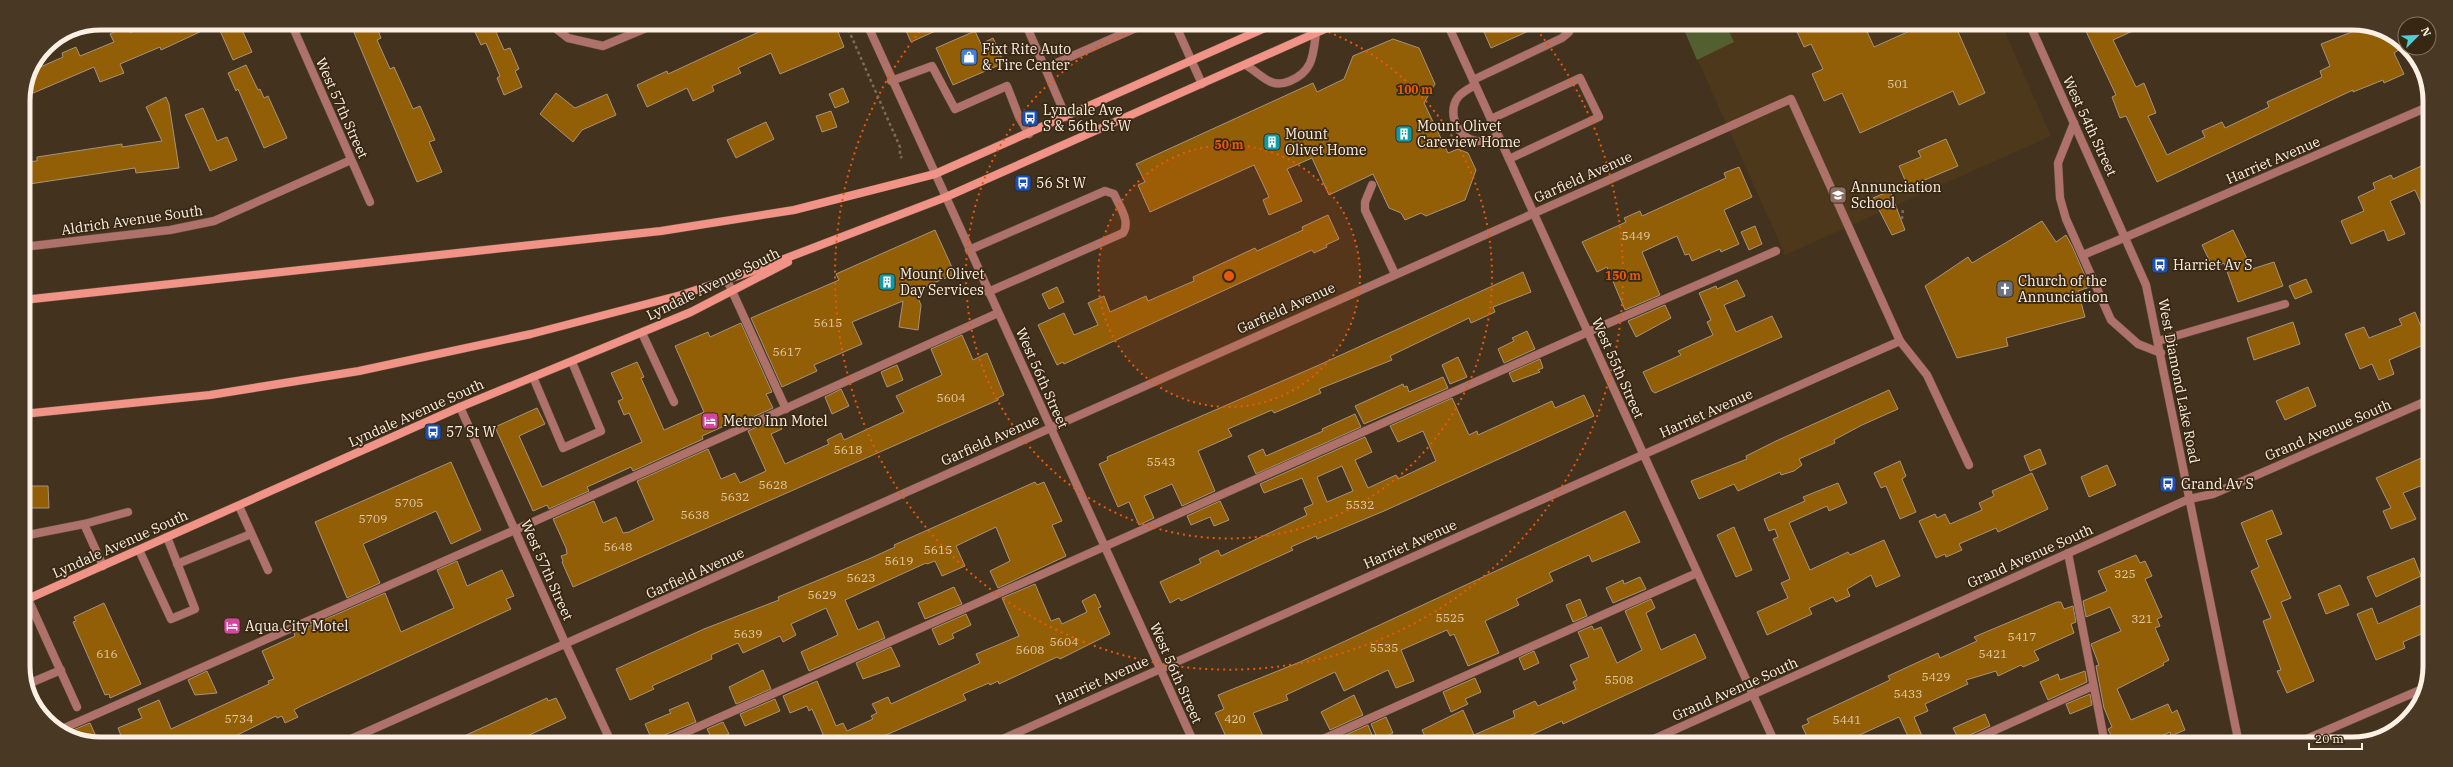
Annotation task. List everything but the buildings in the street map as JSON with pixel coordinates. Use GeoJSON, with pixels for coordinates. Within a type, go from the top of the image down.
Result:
{"type":"FeatureCollection","features":[{"type":"Feature","properties":{"kind":"main road"},"geometry":{"type":"LineString","coordinates":[[30,299],[712,224],[827,203],[935,174],[1029,134],[1261,30]]}},
{"type":"Feature","properties":{"kind":"main road"},"geometry":{"type":"LineString","coordinates":[[30,413],[210,395],[359,371],[531,334],[640,306],[727,280],[946,198],[1323,30]]}},
{"type":"Feature","properties":{"kind":"main road","name":"Lyndale Avenue South"},"geometry":{"type":"LineString","coordinates":[[30,598],[460,407],[642,333],[733,291],[818,246]]}},
{"type":"Feature","properties":{"kind":"street","name":"West 57th Street"},"geometry":{"type":"LineString","coordinates":[[293,30],[370,202]]}},
{"type":"Feature","properties":{"kind":"street"},"geometry":{"type":"LineString","coordinates":[[558,30],[568,38],[604,46],[642,30]]}},
{"type":"Feature","properties":{"kind":"street","name":"West 56th Street"},"geometry":{"type":"LineString","coordinates":[[869,30],[1191,737]]}},
{"type":"Feature","properties":{"kind":"street"},"geometry":{"type":"LineString","coordinates":[[1028,30],[1066,117]]}},
{"type":"Feature","properties":{"kind":"street"},"geometry":{"type":"LineString","coordinates":[[1045,68],[1131,30]]}},
{"type":"Feature","properties":{"kind":"street"},"geometry":{"type":"LineString","coordinates":[[1178,30],[1202,84]]}},
{"type":"Feature","properties":{"kind":"street","name":"West 55th Street"},"geometry":{"type":"LineString","coordinates":[[1450,30],[1772,737]]}},
{"type":"Feature","properties":{"kind":"street"},"geometry":{"type":"LineString","coordinates":[[1498,136],[1476,141],[1462,134],[1456,126],[1454,116],[1456,101],[1474,82],[1562,38],[1569,30]]}},
{"type":"Feature","properties":{"kind":"street","name":"West 54th Street"},"geometry":{"type":"LineString","coordinates":[[2032,30],[2126,237]]}},
{"type":"Feature","properties":{"kind":"street"},"geometry":{"type":"LineString","coordinates":[[1246,65],[1270,82],[1277,84],[1282,84],[1301,76],[1308,70],[1314,54],[1316,33]]}},
{"type":"Feature","properties":{"kind":"street"},"geometry":{"type":"LineString","coordinates":[[891,81],[932,66],[955,109],[1007,86],[1019,117],[1029,134]]}},
{"type":"Feature","properties":{"kind":"street"},"geometry":{"type":"LineString","coordinates":[[1491,119],[1580,78],[1599,117],[1509,159]]}},
{"type":"Feature","properties":{"kind":"street","name":"Garfield Avenue"},"geometry":{"type":"LineString","coordinates":[[355,737],[566,645],[1050,427],[1791,99],[1900,341]]}},
{"type":"Feature","properties":{"kind":"street","name":"Harriet Avenue"},"geometry":{"type":"LineString","coordinates":[[2083,255],[2423,109]]}},
{"type":"Feature","properties":{"kind":"street"},"geometry":{"type":"LineString","coordinates":[[2074,123],[2058,164],[2060,198],[2066,219],[2111,320],[2138,344],[2161,353]]}},
{"type":"Feature","properties":{"kind":"street","name":"Aldrich Avenue South"},"geometry":{"type":"LineString","coordinates":[[30,246],[170,230],[214,221],[351,160]]}},
{"type":"Feature","properties":{"kind":"street"},"geometry":{"type":"LineString","coordinates":[[1372,185],[1365,202],[1365,210],[1395,274]]}},
{"type":"Feature","properties":{"kind":"street"},"geometry":{"type":"LineString","coordinates":[[969,250],[1105,191],[1114,194],[1126,222],[1126,228],[1123,233],[988,292]]}},
{"type":"Feature","properties":{"kind":"street","name":"West Diamond Lake Road"},"geometry":{"type":"LineString","coordinates":[[2126,237],[2146,285],[2238,737]]}},
{"type":"Feature","properties":{"kind":"street"},"geometry":{"type":"LineString","coordinates":[[675,737],[1588,332],[1776,252]]}},
{"type":"Feature","properties":{"kind":"street"},"geometry":{"type":"LineString","coordinates":[[727,280],[786,409]]}},
{"type":"Feature","properties":{"kind":"street"},"geometry":{"type":"LineString","coordinates":[[2158,341],[2285,304]]}},
{"type":"Feature","properties":{"kind":"street"},"geometry":{"type":"LineString","coordinates":[[65,728],[515,530],[998,313]]}},
{"type":"Feature","properties":{"kind":"street"},"geometry":{"type":"LineString","coordinates":[[642,333],[674,402]]}},
{"type":"Feature","properties":{"kind":"street"},"geometry":{"type":"LineString","coordinates":[[1900,341],[1927,375],[1969,465]]}},
{"type":"Feature","properties":{"kind":"street","name":"Harriet Avenue"},"geometry":{"type":"LineString","coordinates":[[1007,737],[1900,341]]}},
{"type":"Feature","properties":{"kind":"street"},"geometry":{"type":"LineString","coordinates":[[533,377],[563,448],[601,432],[572,362]]}},
{"type":"Feature","properties":{"kind":"street","name":"Grand Avenue South"},"geometry":{"type":"LineString","coordinates":[[1659,737],[2189,499],[2213,494],[2423,402]]}},
{"type":"Feature","properties":{"kind":"street","name":"West 57th Street"},"geometry":{"type":"LineString","coordinates":[[460,407],[609,737]]}},
{"type":"Feature","properties":{"kind":"street"},"geometry":{"type":"LineString","coordinates":[[238,506],[268,570]]}},
{"type":"Feature","properties":{"kind":"street"},"geometry":{"type":"LineString","coordinates":[[30,535],[84,524],[128,512]]}},
{"type":"Feature","properties":{"kind":"street"},"geometry":{"type":"LineString","coordinates":[[84,524],[103,566]]}},
{"type":"Feature","properties":{"kind":"street"},"geometry":{"type":"LineString","coordinates":[[176,564],[251,534]]}},
{"type":"Feature","properties":{"kind":"street"},"geometry":{"type":"LineString","coordinates":[[139,550],[171,619],[195,609],[176,564],[167,537]]}},
{"type":"Feature","properties":{"kind":"street"},"geometry":{"type":"LineString","coordinates":[[2068,553],[2104,737]]}},
{"type":"Feature","properties":{"kind":"street"},"geometry":{"type":"LineString","coordinates":[[1328,737],[1697,573]]}},
{"type":"Feature","properties":{"kind":"street"},"geometry":{"type":"LineString","coordinates":[[30,608],[77,707]]}},
{"type":"Feature","properties":{"kind":"street"},"geometry":{"type":"LineString","coordinates":[[32,682],[60,670]]}},
{"type":"Feature","properties":{"kind":"street"},"geometry":{"type":"LineString","coordinates":[[1980,737],[2093,686]]}},
{"type":"Feature","properties":{"kind":"street"},"geometry":{"type":"LineString","coordinates":[[2310,737],[2419,690]]}},
{"type":"Feature","properties":{"kind":"path"},"geometry":{"type":"LineString","coordinates":[[849,30],[900,148],[900,156],[902,158]]}},
{"type":"Feature","properties":{"kind":"path"},"geometry":{"type":"LineString","coordinates":[[1902,219],[1903,208]]}},
{"type":"Feature","properties":{"kind":"shaded area","name":"Annunciation School"},"geometry":{"type":"Polygon","coordinates":[[[1684,30],[2004,30],[2051,136],[1785,255],[1684,30]]]}},
{"type":"Feature","properties":{"kind":"green space"},"geometry":{"type":"Polygon","coordinates":[[[1684,30],[1728,30],[1734,42],[1697,60],[1684,30]]]}},
{"type":"Feature","properties":{"kind":"place","name":"Fixt Rite Auto & Tire Center"},"geometry":{"type":"Point","coordinates":[969,57]}},
{"type":"Feature","properties":{"kind":"place","name":"Lyndale Ave S & 56th St W"},"geometry":{"type":"Point","coordinates":[1030,118]}},
{"type":"Feature","properties":{"kind":"place","name":"Mount Olivet Careview Home"},"geometry":{"type":"Point","coordinates":[1404,134]}},
{"type":"Feature","properties":{"kind":"place","name":"Mount Olivet Home"},"geometry":{"type":"Point","coordinates":[1272,142]}},
{"type":"Feature","properties":{"kind":"place","name":"56 St W"},"geometry":{"type":"Point","coordinates":[1023,183]}},
{"type":"Feature","properties":{"kind":"place","name":"Annunciation School"},"geometry":{"type":"Point","coordinates":[1838,195]}},
{"type":"Feature","properties":{"kind":"place","name":"Harriet Av S"},"geometry":{"type":"Point","coordinates":[2160,265]}},
{"type":"Feature","properties":{"kind":"place","name":"Mount Olivet Day Services"},"geometry":{"type":"Point","coordinates":[887,282]}},
{"type":"Feature","properties":{"kind":"place","name":"Church of the Annunciation"},"geometry":{"type":"Point","coordinates":[2005,289]}},
{"type":"Feature","properties":{"kind":"place","name":"Metro Inn Motel"},"geometry":{"type":"Point","coordinates":[710,421]}},
{"type":"Feature","properties":{"kind":"place","name":"57 St W"},"geometry":{"type":"Point","coordinates":[433,432]}},
{"type":"Feature","properties":{"kind":"place","name":"Grand Av S"},"geometry":{"type":"Point","coordinates":[2168,484]}},
{"type":"Feature","properties":{"kind":"place","name":"Aqua City Motel"},"geometry":{"type":"Point","coordinates":[232,626]}}]}
